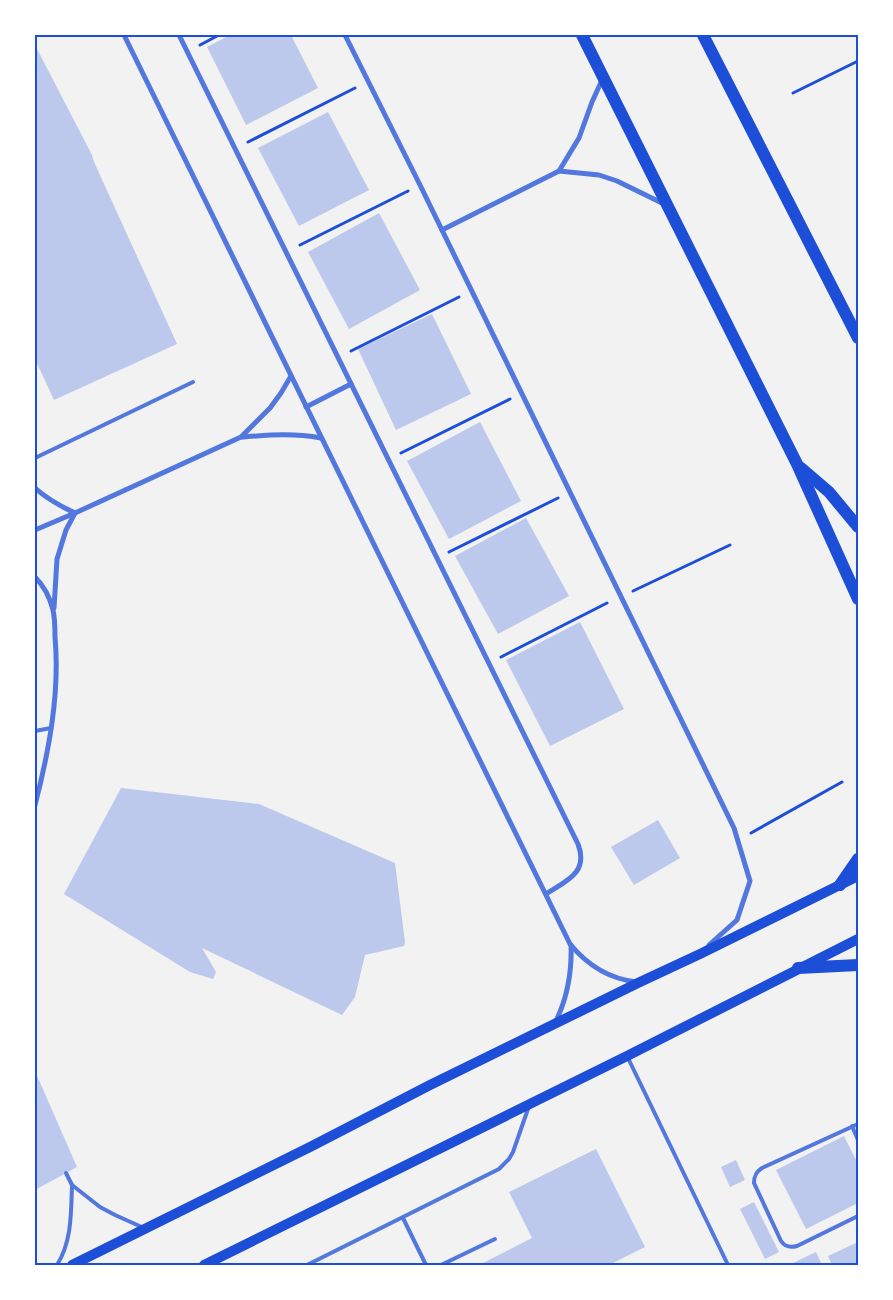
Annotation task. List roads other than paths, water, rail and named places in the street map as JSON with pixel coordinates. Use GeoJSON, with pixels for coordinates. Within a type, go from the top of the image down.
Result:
{"type":"FeatureCollection","features":[{"type":"Feature","properties":{"kind":"main road"},"geometry":{"type":"LineString","coordinates":[[582,35],[798,464],[858,599]]}},
{"type":"Feature","properties":{"kind":"main road"},"geometry":{"type":"LineString","coordinates":[[703,35],[858,338]]}},
{"type":"Feature","properties":{"kind":"main road"},"geometry":{"type":"LineString","coordinates":[[798,464],[829,492],[858,527]]}},
{"type":"Feature","properties":{"kind":"main road"},"geometry":{"type":"LineString","coordinates":[[840,885],[858,859]]}},
{"type":"Feature","properties":{"kind":"main road"},"geometry":{"type":"LineString","coordinates":[[72,1265],[430,1085],[858,876]]}},
{"type":"Feature","properties":{"kind":"main road"},"geometry":{"type":"LineString","coordinates":[[204,1265],[858,939]]}},
{"type":"Feature","properties":{"kind":"main road"},"geometry":{"type":"LineString","coordinates":[[798,968],[858,965]]}},
{"type":"Feature","properties":{"kind":"street"},"geometry":{"type":"LineString","coordinates":[[124,35],[570,944],[579,955],[600,971],[613,977],[640,982]]}},
{"type":"Feature","properties":{"kind":"street"},"geometry":{"type":"LineString","coordinates":[[179,35],[581,853],[579,869],[574,875],[546,894]]}},
{"type":"Feature","properties":{"kind":"street"},"geometry":{"type":"LineString","coordinates":[[345,35],[734,828],[750,881],[737,920],[700,954]]}},
{"type":"Feature","properties":{"kind":"street"},"geometry":{"type":"LineString","coordinates":[[442,230],[559,171],[579,138],[592,102],[604,78]]}},
{"type":"Feature","properties":{"kind":"street"},"geometry":{"type":"LineString","coordinates":[[559,171],[599,175],[617,181],[668,206]]}},
{"type":"Feature","properties":{"kind":"street"},"geometry":{"type":"LineString","coordinates":[[35,530],[241,437],[270,408],[291,376]]}},
{"type":"Feature","properties":{"kind":"street"},"geometry":{"type":"LineString","coordinates":[[306,407],[351,384]]}},
{"type":"Feature","properties":{"kind":"street"},"geometry":{"type":"LineString","coordinates":[[241,437],[284,434],[321,438]]}},
{"type":"Feature","properties":{"kind":"street"},"geometry":{"type":"LineString","coordinates":[[35,488],[43,496],[59,506],[75,513]]}},
{"type":"Feature","properties":{"kind":"street"},"geometry":{"type":"LineString","coordinates":[[35,805],[45,765],[54,701],[56,646],[54,612],[57,559],[66,530],[75,513]]}},
{"type":"Feature","properties":{"kind":"street"},"geometry":{"type":"LineString","coordinates":[[35,577],[50,600],[54,612]]}},
{"type":"Feature","properties":{"kind":"street"},"geometry":{"type":"LineString","coordinates":[[554,1024],[565,999],[571,972],[570,944]]}},
{"type":"Feature","properties":{"kind":"lane"},"geometry":{"type":"LineString","coordinates":[[36,456],[193,382]]}},
{"type":"Feature","properties":{"kind":"lane"},"geometry":{"type":"LineString","coordinates":[[35,731],[51,728]]}},
{"type":"Feature","properties":{"kind":"lane"},"geometry":{"type":"LineString","coordinates":[[626,1056],[728,1265]]}},
{"type":"Feature","properties":{"kind":"lane"},"geometry":{"type":"LineString","coordinates":[[308,1265],[493,1173],[505,1164],[513,1152],[530,1104]]}},
{"type":"Feature","properties":{"kind":"lane"},"geometry":{"type":"LineString","coordinates":[[858,1124],[762,1168],[754,1177],[754,1183],[781,1241],[788,1247],[797,1246],[858,1216]]}},
{"type":"Feature","properties":{"kind":"lane"},"geometry":{"type":"LineString","coordinates":[[852,1126],[858,1140]]}},
{"type":"Feature","properties":{"kind":"lane"},"geometry":{"type":"LineString","coordinates":[[66,1173],[72,1185],[108,1211],[146,1228]]}},
{"type":"Feature","properties":{"kind":"lane"},"geometry":{"type":"LineString","coordinates":[[57,1265],[67,1243],[70,1226],[72,1185]]}},
{"type":"Feature","properties":{"kind":"lane"},"geometry":{"type":"LineString","coordinates":[[403,1218],[426,1265]]}},
{"type":"Feature","properties":{"kind":"lane"},"geometry":{"type":"LineString","coordinates":[[441,1265],[495,1239]]}}]}
